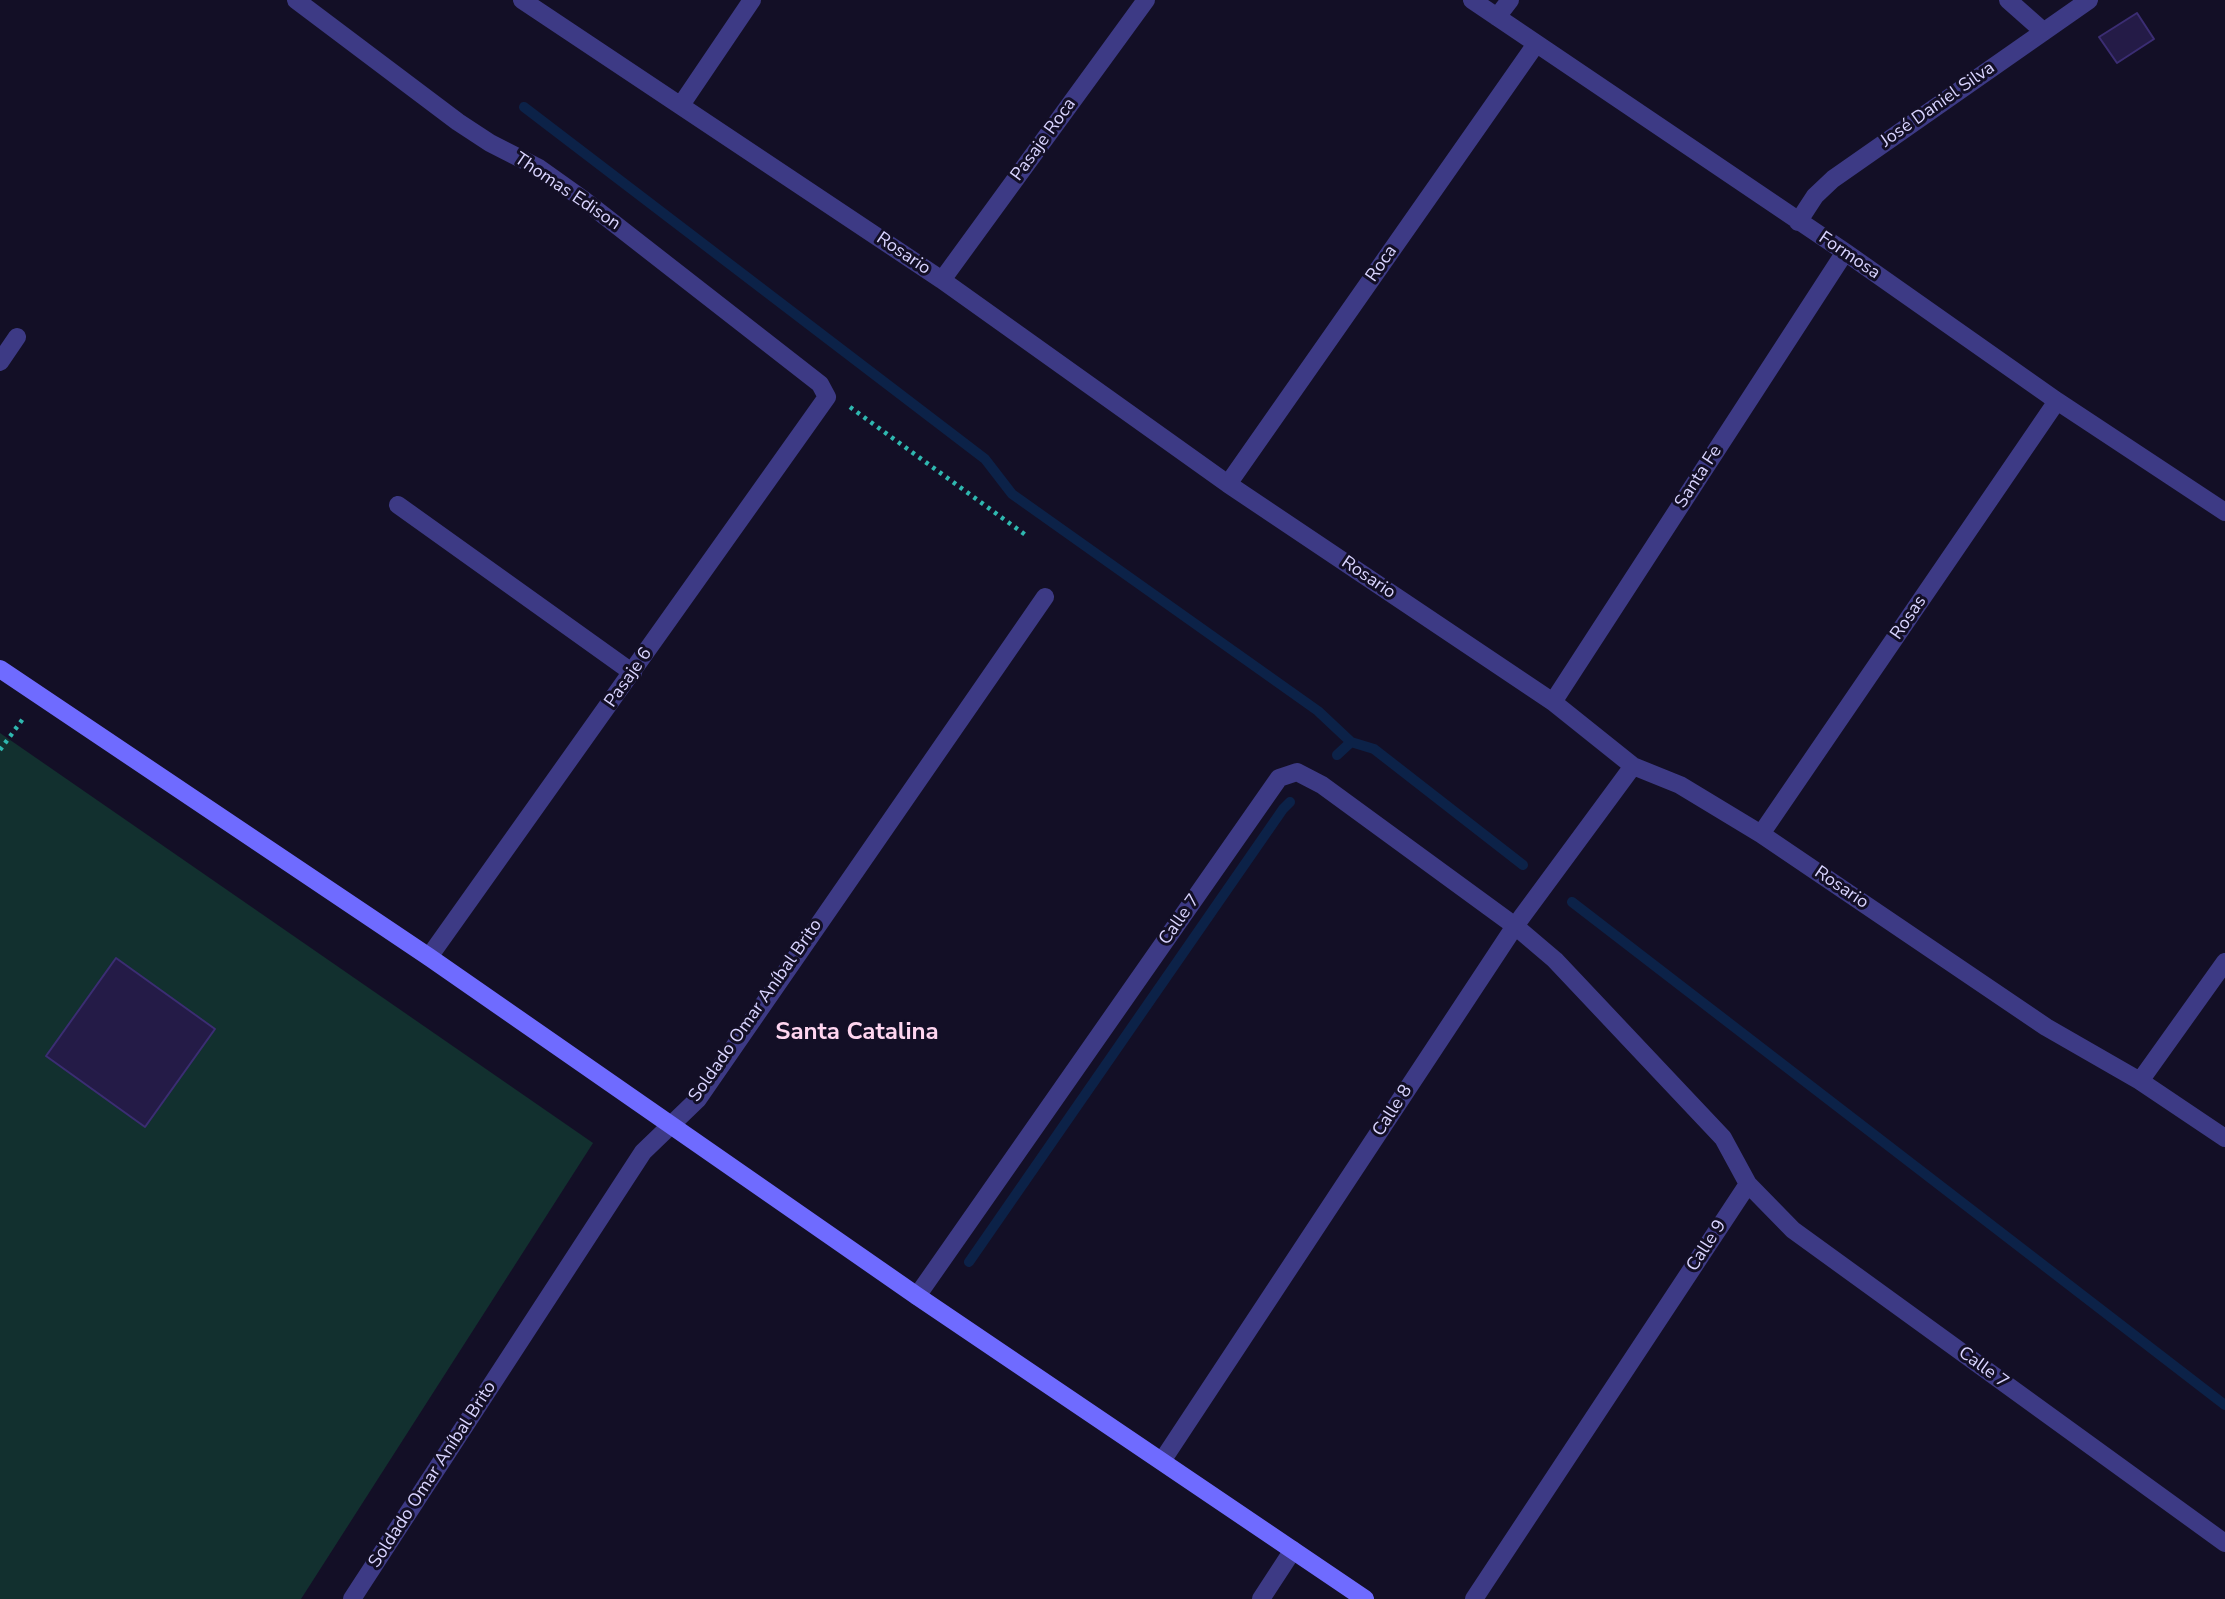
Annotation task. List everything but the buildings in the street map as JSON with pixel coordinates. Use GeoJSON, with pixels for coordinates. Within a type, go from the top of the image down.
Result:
{"type":"FeatureCollection","features":[{"type":"Feature","properties":{"kind":"street","name":"Thomas Edison"},"geometry":{"type":"LineString","coordinates":[[296,0],[458,122],[490,143],[539,169],[584,200],[820,384],[827,397]]}},
{"type":"Feature","properties":{"kind":"street","name":"Rosario"},"geometry":{"type":"LineString","coordinates":[[522,0],[942,280],[1228,484],[1553,702],[1633,766],[1680,785],[1761,834],[2046,1027],[2140,1081],[2225,1138]]}},
{"type":"Feature","properties":{"kind":"street"},"geometry":{"type":"LineString","coordinates":[[681,105],[752,0]]}},
{"type":"Feature","properties":{"kind":"street","name":"Pasaje Roca"},"geometry":{"type":"LineString","coordinates":[[942,280],[1146,0]]}},
{"type":"Feature","properties":{"kind":"street","name":"Formosa"},"geometry":{"type":"LineString","coordinates":[[1472,0],[1845,252],[2057,401],[2225,512]]}},
{"type":"Feature","properties":{"kind":"street"},"geometry":{"type":"LineString","coordinates":[[1497,17],[1510,0]]}},
{"type":"Feature","properties":{"kind":"street"},"geometry":{"type":"LineString","coordinates":[[2008,0],[2043,31]]}},
{"type":"Feature","properties":{"kind":"street","name":"José Daniel Silva"},"geometry":{"type":"LineString","coordinates":[[1798,222],[1815,196],[1833,179],[2089,0]]}},
{"type":"Feature","properties":{"kind":"street","name":"Roca"},"geometry":{"type":"LineString","coordinates":[[1228,484],[1536,44]]}},
{"type":"Feature","properties":{"kind":"street","name":"Santa Fe"},"geometry":{"type":"LineString","coordinates":[[1553,702],[1845,252]]}},
{"type":"Feature","properties":{"kind":"street"},"geometry":{"type":"LineString","coordinates":[[0,362],[17,337]]}},
{"type":"Feature","properties":{"kind":"street","name":"Pasaje 6"},"geometry":{"type":"LineString","coordinates":[[429,957],[827,397]]}},
{"type":"Feature","properties":{"kind":"street","name":"Rosas"},"geometry":{"type":"LineString","coordinates":[[1761,834],[2057,401]]}},
{"type":"Feature","properties":{"kind":"street"},"geometry":{"type":"LineString","coordinates":[[398,505],[632,673]]}},
{"type":"Feature","properties":{"kind":"street","name":"Soldado Omar Aníbal Brito"},"geometry":{"type":"LineString","coordinates":[[352,1599],[643,1152],[698,1099],[1045,597]]}},
{"type":"Feature","properties":{"kind":"street"},"geometry":{"type":"LineString","coordinates":[[0,669],[429,957],[917,1296],[1365,1599]]}},
{"type":"Feature","properties":{"kind":"street","name":"Calle 8"},"geometry":{"type":"LineString","coordinates":[[1162,1461],[1516,926],[1633,766]]}},
{"type":"Feature","properties":{"kind":"street","name":"Calle 7"},"geometry":{"type":"LineString","coordinates":[[917,1296],[1279,779],[1297,772],[1322,785],[1516,926]]}},
{"type":"Feature","properties":{"kind":"street"},"geometry":{"type":"LineString","coordinates":[[1516,926],[1555,960],[1723,1138],[1748,1184]]}},
{"type":"Feature","properties":{"kind":"street"},"geometry":{"type":"LineString","coordinates":[[2140,1081],[2225,962]]}},
{"type":"Feature","properties":{"kind":"street","name":"Calle 7"},"geometry":{"type":"LineString","coordinates":[[1748,1184],[1793,1230],[2225,1543]]}},
{"type":"Feature","properties":{"kind":"street","name":"Calle 9"},"geometry":{"type":"LineString","coordinates":[[1474,1599],[1748,1184]]}},
{"type":"Feature","properties":{"kind":"street"},"geometry":{"type":"LineString","coordinates":[[1261,1599],[1293,1550]]}},
{"type":"Feature","properties":{"kind":"path"},"geometry":{"type":"LineString","coordinates":[[827,397],[844,403],[1027,536]]}},
{"type":"Feature","properties":{"kind":"path"},"geometry":{"type":"LineString","coordinates":[[0,750],[39,695]]}},
{"type":"Feature","properties":{"kind":"green space"},"geometry":{"type":"Polygon","coordinates":[[[0,733],[593,1143],[301,1599],[0,1599],[0,733]]]}},
{"type":"Feature","properties":{"kind":"waterway"},"geometry":{"type":"LineString","coordinates":[[524,107],[985,459],[1012,494],[1318,711],[1351,742]]}},
{"type":"Feature","properties":{"kind":"waterway"},"geometry":{"type":"LineString","coordinates":[[1337,755],[1351,742],[1374,749],[1523,865]]}},
{"type":"Feature","properties":{"kind":"waterway"},"geometry":{"type":"LineString","coordinates":[[969,1262],[1290,802]]}},
{"type":"Feature","properties":{"kind":"waterway"},"geometry":{"type":"LineString","coordinates":[[1572,902],[2225,1405]]}},
{"type":"Feature","properties":{"kind":"district","name":"Santa Catalina"},"geometry":{"type":"Point","coordinates":[857,1033]}}]}
